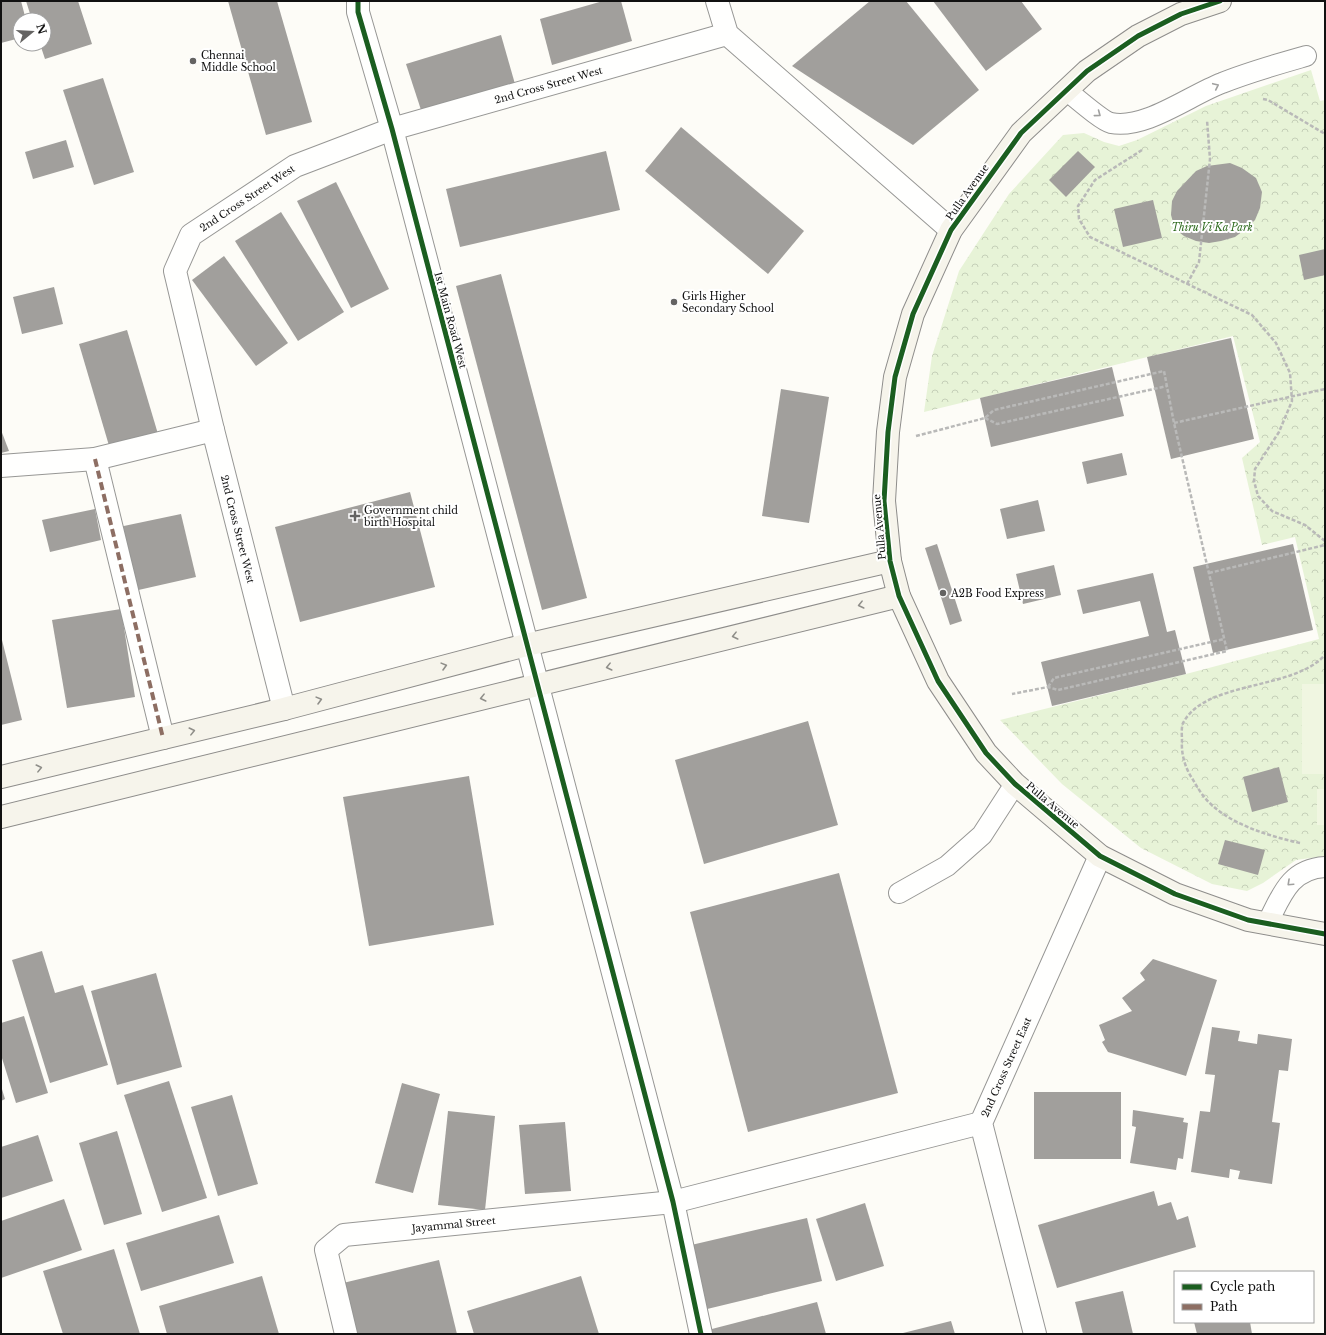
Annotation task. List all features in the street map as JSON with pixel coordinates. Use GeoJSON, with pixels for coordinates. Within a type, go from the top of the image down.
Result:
{"type":"FeatureCollection","features":[{"type":"Feature","properties":{"kind":"street","name":"1st Main Road West"},"geometry":{"type":"LineString","coordinates":[[358,1],[358,12],[392,129],[536,685],[673,1202],[700,1334]]}},
{"type":"Feature","properties":{"kind":"street"},"geometry":{"type":"LineString","coordinates":[[717,1],[726,34],[952,230]]}},
{"type":"Feature","properties":{"kind":"street","name":"Pulla Avenue"},"geometry":{"type":"LineString","coordinates":[[1220,1],[1181,14],[1138,36],[1087,71],[1020,132],[952,230],[913,314],[895,377],[888,432],[884,501],[890,561],[899,596],[938,681],[986,753],[1015,784],[1100,856],[1176,894],[1248,920],[1325,934]]}},
{"type":"Feature","properties":{"kind":"street","name":"2nd Cross Street West"},"geometry":{"type":"LineString","coordinates":[[284,709],[213,430],[175,271],[191,235],[295,166],[392,129],[726,34]]}},
{"type":"Feature","properties":{"kind":"street"},"geometry":{"type":"LineString","coordinates":[[1,466],[95,459],[213,430]]}},
{"type":"Feature","properties":{"kind":"street"},"geometry":{"type":"LineString","coordinates":[[95,459],[163,738]]}},
{"type":"Feature","properties":{"kind":"street"},"geometry":{"type":"LineString","coordinates":[[1,777],[284,709],[526,645],[890,561]]}},
{"type":"Feature","properties":{"kind":"street"},"geometry":{"type":"LineString","coordinates":[[1,817],[899,596]]}},
{"type":"Feature","properties":{"kind":"street","name":"2nd Cross Street East"},"geometry":{"type":"LineString","coordinates":[[1035,1334],[981,1123],[1100,856]]}},
{"type":"Feature","properties":{"kind":"street"},"geometry":{"type":"LineString","coordinates":[[673,1202],[981,1123]]}},
{"type":"Feature","properties":{"kind":"street","name":"Jayammal Street"},"geometry":{"type":"LineString","coordinates":[[346,1334],[326,1250],[344,1235],[673,1202]]}},
{"type":"Feature","properties":{"kind":"lane"},"geometry":{"type":"LineString","coordinates":[[1066,90],[1109,122],[1128,125],[1159,113],[1220,84],[1268,66],[1306,56]]}},
{"type":"Feature","properties":{"kind":"lane"},"geometry":{"type":"LineString","coordinates":[[899,894],[947,866],[982,835],[1015,784]]}},
{"type":"Feature","properties":{"kind":"lane"},"geometry":{"type":"LineString","coordinates":[[1267,924],[1287,885],[1302,874],[1325,867]]}},
{"type":"Feature","properties":{"kind":"path"},"geometry":{"type":"LineString","coordinates":[[1257,98],[1268,100],[1325,134]]}},
{"type":"Feature","properties":{"kind":"path"},"geometry":{"type":"LineString","coordinates":[[1187,284],[1199,262],[1210,159],[1206,116]]}},
{"type":"Feature","properties":{"kind":"path"},"geometry":{"type":"LineString","coordinates":[[1147,148],[1095,180],[1078,206],[1079,220],[1090,237],[1252,315],[1276,343],[1290,373],[1292,402],[1279,432],[1255,469],[1254,481],[1258,496],[1272,511],[1305,525],[1325,541]]}},
{"type":"Feature","properties":{"kind":"path"},"geometry":{"type":"LineString","coordinates":[[916,436],[985,418],[994,410],[1164,371],[1174,423],[1227,651],[1058,690],[1048,688],[1012,694]]}},
{"type":"Feature","properties":{"kind":"path"},"geometry":{"type":"LineString","coordinates":[[985,418],[997,424],[1167,386]]}},
{"type":"Feature","properties":{"kind":"path"},"geometry":{"type":"LineString","coordinates":[[1292,394],[1325,390]]}},
{"type":"Feature","properties":{"kind":"path"},"geometry":{"type":"LineString","coordinates":[[1174,423],[1325,390]]}},
{"type":"Feature","properties":{"kind":"path"},"geometry":{"type":"LineString","coordinates":[[916,431],[916,444]]}},
{"type":"Feature","properties":{"kind":"path"},"geometry":{"type":"LineString","coordinates":[[1209,573],[1325,545]]}},
{"type":"Feature","properties":{"kind":"path"},"geometry":{"type":"LineString","coordinates":[[1048,688],[1054,678],[1224,639]]}},
{"type":"Feature","properties":{"kind":"path"},"geometry":{"type":"LineString","coordinates":[[1301,843],[1279,838],[1233,820],[1206,799],[1189,775],[1181,750],[1183,724],[1195,708],[1213,698],[1287,676],[1318,663],[1325,655]]}},
{"type":"Feature","properties":{"kind":"green space","name":"Thiru Vi Ka Park"},"geometry":{"type":"Polygon","coordinates":[[[1311,70],[1320,101],[1325,100],[1325,856],[1296,860],[1263,883],[1247,891],[1212,884],[1141,848],[1062,784],[1000,720],[1319,639],[1295,537],[1262,545],[1242,458],[1260,442],[1233,336],[924,412],[932,356],[959,271],[1009,194],[1063,135],[1084,133],[1104,142],[1119,146],[1137,140],[1206,106],[1311,70]]]}},
{"type":"Feature","properties":{"kind":"green space"},"geometry":{"type":"Polygon","coordinates":[[[1302,684],[1325,684],[1325,774],[1302,774],[1302,684]]]}},
{"type":"Feature","properties":{"kind":"green space"},"geometry":{"type":"Polygon","coordinates":[[[1317,789],[1325,789],[1325,825],[1317,825],[1317,789]]]}},
{"type":"Feature","properties":{"kind":"building"},"geometry":{"type":"Polygon","coordinates":[[[1,1],[21,1],[24,12],[12,12],[12,40],[1,43],[1,1]]]}},
{"type":"Feature","properties":{"kind":"building"},"geometry":{"type":"Polygon","coordinates":[[[26,1],[78,1],[92,44],[45,59],[43,52],[52,52],[52,12],[29,12],[26,1]]]}},
{"type":"Feature","properties":{"kind":"building"},"geometry":{"type":"Polygon","coordinates":[[[228,1],[277,1],[312,122],[266,135],[228,1]]]}},
{"type":"Feature","properties":{"kind":"building"},"geometry":{"type":"Polygon","coordinates":[[[603,1],[621,1],[632,41],[552,65],[540,19],[603,1]]]}},
{"type":"Feature","properties":{"kind":"building"},"geometry":{"type":"Polygon","coordinates":[[[870,1],[906,1],[979,90],[913,145],[792,66],[870,1]]]}},
{"type":"Feature","properties":{"kind":"building"},"geometry":{"type":"Polygon","coordinates":[[[933,1],[1021,1],[1042,29],[986,71],[933,1]]]}},
{"type":"Feature","properties":{"kind":"building"},"geometry":{"type":"Polygon","coordinates":[[[501,35],[515,84],[422,113],[406,64],[501,35]]]}},
{"type":"Feature","properties":{"kind":"building"},"geometry":{"type":"Polygon","coordinates":[[[103,78],[134,172],[94,185],[63,90],[103,78]]]}},
{"type":"Feature","properties":{"kind":"building"},"geometry":{"type":"Polygon","coordinates":[[[681,127],[804,231],[768,274],[645,171],[681,127]]]}},
{"type":"Feature","properties":{"kind":"building"},"geometry":{"type":"Polygon","coordinates":[[[66,140],[74,167],[33,179],[25,152],[66,140]]]}},
{"type":"Feature","properties":{"kind":"building"},"geometry":{"type":"Polygon","coordinates":[[[606,151],[620,210],[460,247],[446,189],[606,151]]]}},
{"type":"Feature","properties":{"kind":"building"},"geometry":{"type":"Polygon","coordinates":[[[1078,151],[1095,167],[1066,197],[1049,180],[1078,151]]]}},
{"type":"Feature","properties":{"kind":"building"},"geometry":{"type":"Polygon","coordinates":[[[1230,163],[1242,168],[1256,178],[1262,192],[1260,208],[1255,220],[1235,237],[1221,241],[1209,243],[1196,241],[1184,236],[1175,229],[1171,215],[1172,201],[1177,191],[1196,171],[1207,166],[1230,163]]]}},
{"type":"Feature","properties":{"kind":"building"},"geometry":{"type":"Polygon","coordinates":[[[336,182],[389,289],[351,308],[297,201],[336,182]]]}},
{"type":"Feature","properties":{"kind":"building"},"geometry":{"type":"Polygon","coordinates":[[[1153,200],[1162,238],[1123,247],[1114,209],[1153,200]]]}},
{"type":"Feature","properties":{"kind":"building"},"geometry":{"type":"Polygon","coordinates":[[[281,212],[344,312],[298,341],[235,241],[281,212]]]}},
{"type":"Feature","properties":{"kind":"building"},"geometry":{"type":"Polygon","coordinates":[[[1325,249],[1325,275],[1304,280],[1299,255],[1325,249]]]}},
{"type":"Feature","properties":{"kind":"building"},"geometry":{"type":"Polygon","coordinates":[[[224,256],[288,343],[256,366],[192,280],[224,256]]]}},
{"type":"Feature","properties":{"kind":"building"},"geometry":{"type":"Polygon","coordinates":[[[501,274],[587,598],[542,610],[456,286],[501,274]]]}},
{"type":"Feature","properties":{"kind":"building"},"geometry":{"type":"Polygon","coordinates":[[[54,287],[63,324],[22,334],[13,297],[54,287]]]}},
{"type":"Feature","properties":{"kind":"building"},"geometry":{"type":"Polygon","coordinates":[[[127,330],[158,434],[110,449],[79,344],[127,330]]]}},
{"type":"Feature","properties":{"kind":"building"},"geometry":{"type":"Polygon","coordinates":[[[1231,338],[1254,439],[1171,459],[1147,357],[1231,338]]]}},
{"type":"Feature","properties":{"kind":"building"},"geometry":{"type":"Polygon","coordinates":[[[1112,367],[1124,416],[991,447],[980,398],[1112,367]]]}},
{"type":"Feature","properties":{"kind":"building"},"geometry":{"type":"Polygon","coordinates":[[[781,389],[829,397],[809,523],[762,516],[781,389]]]}},
{"type":"Feature","properties":{"kind":"building"},"geometry":{"type":"Polygon","coordinates":[[[1,430],[9,451],[1,453],[1,430]]]}},
{"type":"Feature","properties":{"kind":"building"},"geometry":{"type":"Polygon","coordinates":[[[1122,453],[1127,475],[1087,484],[1082,462],[1122,453]]]}},
{"type":"Feature","properties":{"kind":"building"},"geometry":{"type":"Polygon","coordinates":[[[410,492],[435,587],[300,622],[275,527],[410,492]]]}},
{"type":"Feature","properties":{"kind":"building"},"geometry":{"type":"Polygon","coordinates":[[[1038,500],[1045,531],[1007,539],[1000,509],[1038,500]]]}},
{"type":"Feature","properties":{"kind":"building"},"geometry":{"type":"Polygon","coordinates":[[[95,509],[101,540],[50,552],[42,520],[95,509]]]}},
{"type":"Feature","properties":{"kind":"building"},"geometry":{"type":"Polygon","coordinates":[[[181,514],[196,577],[134,591],[119,527],[181,514]]]}},
{"type":"Feature","properties":{"kind":"building"},"geometry":{"type":"Polygon","coordinates":[[[937,544],[962,621],[950,625],[925,548],[937,544]]]}},
{"type":"Feature","properties":{"kind":"building"},"geometry":{"type":"Polygon","coordinates":[[[1293,544],[1313,630],[1213,653],[1193,567],[1293,544]]]}},
{"type":"Feature","properties":{"kind":"building"},"geometry":{"type":"Polygon","coordinates":[[[1054,565],[1061,595],[1023,604],[1016,574],[1054,565]]]}},
{"type":"Feature","properties":{"kind":"building"},"geometry":{"type":"Polygon","coordinates":[[[1153,573],[1167,632],[1175,630],[1186,674],[1052,706],[1041,662],[1149,636],[1140,601],[1083,614],[1077,590],[1153,573]]]}},
{"type":"Feature","properties":{"kind":"building"},"geometry":{"type":"Polygon","coordinates":[[[121,609],[135,697],[67,708],[52,620],[121,609]]]}},
{"type":"Feature","properties":{"kind":"building"},"geometry":{"type":"Polygon","coordinates":[[[1,636],[22,720],[1,725],[1,636]]]}},
{"type":"Feature","properties":{"kind":"building"},"geometry":{"type":"Polygon","coordinates":[[[808,721],[838,825],[704,864],[675,760],[808,721]]]}},
{"type":"Feature","properties":{"kind":"building"},"geometry":{"type":"Polygon","coordinates":[[[1279,767],[1288,802],[1252,812],[1243,777],[1279,767]]]}},
{"type":"Feature","properties":{"kind":"building"},"geometry":{"type":"Polygon","coordinates":[[[469,776],[494,925],[369,946],[343,797],[469,776]]]}},
{"type":"Feature","properties":{"kind":"building"},"geometry":{"type":"Polygon","coordinates":[[[1225,840],[1265,850],[1258,875],[1218,864],[1225,840]]]}},
{"type":"Feature","properties":{"kind":"building"},"geometry":{"type":"Polygon","coordinates":[[[839,873],[898,1093],[748,1132],[690,912],[839,873]]]}},
{"type":"Feature","properties":{"kind":"building"},"geometry":{"type":"Polygon","coordinates":[[[42,951],[55,993],[83,985],[108,1065],[50,1083],[12,960],[42,951]]]}},
{"type":"Feature","properties":{"kind":"building"},"geometry":{"type":"Polygon","coordinates":[[[1153,959],[1217,980],[1186,1076],[1108,1052],[1102,1042],[1105,1040],[1099,1025],[1132,1011],[1122,998],[1145,980],[1140,973],[1153,959]]]}},
{"type":"Feature","properties":{"kind":"building"},"geometry":{"type":"Polygon","coordinates":[[[156,973],[182,1067],[117,1085],[91,991],[156,973]]]}},
{"type":"Feature","properties":{"kind":"building"},"geometry":{"type":"Polygon","coordinates":[[[24,1016],[48,1093],[16,1103],[1,1055],[1,1023],[24,1016]]]}},
{"type":"Feature","properties":{"kind":"building"},"geometry":{"type":"Polygon","coordinates":[[[1212,1027],[1240,1031],[1238,1041],[1257,1044],[1258,1034],[1292,1039],[1288,1071],[1279,1070],[1272,1122],[1280,1123],[1272,1184],[1238,1179],[1240,1171],[1230,1169],[1229,1178],[1191,1172],[1200,1111],[1210,1112],[1215,1075],[1205,1074],[1212,1027]]]}},
{"type":"Feature","properties":{"kind":"building"},"geometry":{"type":"Polygon","coordinates":[[[169,1081],[207,1198],[162,1212],[124,1095],[169,1081]]]}},
{"type":"Feature","properties":{"kind":"building"},"geometry":{"type":"Polygon","coordinates":[[[402,1083],[440,1094],[413,1193],[375,1183],[402,1083]]]}},
{"type":"Feature","properties":{"kind":"building"},"geometry":{"type":"Polygon","coordinates":[[[1,1086],[5,1099],[1,1101],[1,1086]]]}},
{"type":"Feature","properties":{"kind":"building"},"geometry":{"type":"Polygon","coordinates":[[[1034,1092],[1121,1092],[1121,1159],[1034,1159],[1034,1092]]]}},
{"type":"Feature","properties":{"kind":"building"},"geometry":{"type":"Polygon","coordinates":[[[232,1095],[258,1184],[218,1196],[191,1107],[232,1095]]]}},
{"type":"Feature","properties":{"kind":"building"},"geometry":{"type":"Polygon","coordinates":[[[1133,1110],[1184,1118],[1183,1122],[1188,1123],[1183,1159],[1178,1158],[1176,1170],[1130,1163],[1136,1127],[1132,1126],[1133,1110]]]}},
{"type":"Feature","properties":{"kind":"building"},"geometry":{"type":"Polygon","coordinates":[[[448,1111],[495,1116],[485,1210],[438,1205],[448,1111]]]}},
{"type":"Feature","properties":{"kind":"building"},"geometry":{"type":"Polygon","coordinates":[[[565,1122],[571,1191],[525,1194],[519,1125],[565,1122]]]}},
{"type":"Feature","properties":{"kind":"building"},"geometry":{"type":"Polygon","coordinates":[[[117,1131],[142,1214],[104,1225],[79,1143],[117,1131]]]}},
{"type":"Feature","properties":{"kind":"building"},"geometry":{"type":"Polygon","coordinates":[[[38,1135],[53,1181],[1,1198],[1,1147],[38,1135]]]}},
{"type":"Feature","properties":{"kind":"building"},"geometry":{"type":"Polygon","coordinates":[[[1154,1191],[1158,1206],[1171,1202],[1177,1220],[1188,1216],[1196,1247],[1057,1288],[1038,1225],[1154,1191]]]}},
{"type":"Feature","properties":{"kind":"building"},"geometry":{"type":"Polygon","coordinates":[[[64,1199],[82,1250],[1,1278],[1,1221],[64,1199]]]}},
{"type":"Feature","properties":{"kind":"building"},"geometry":{"type":"Polygon","coordinates":[[[865,1203],[884,1266],[836,1281],[816,1219],[865,1203]]]}},
{"type":"Feature","properties":{"kind":"building"},"geometry":{"type":"Polygon","coordinates":[[[219,1215],[234,1263],[141,1291],[126,1243],[219,1215]]]}},
{"type":"Feature","properties":{"kind":"building"},"geometry":{"type":"Polygon","coordinates":[[[807,1218],[822,1281],[703,1310],[687,1246],[807,1218]]]}},
{"type":"Feature","properties":{"kind":"building"},"geometry":{"type":"Polygon","coordinates":[[[114,1249],[140,1334],[63,1334],[43,1271],[114,1249]]]}},
{"type":"Feature","properties":{"kind":"building"},"geometry":{"type":"Polygon","coordinates":[[[439,1260],[457,1334],[355,1334],[343,1283],[439,1260]]]}},
{"type":"Feature","properties":{"kind":"building"},"geometry":{"type":"Polygon","coordinates":[[[262,1276],[279,1334],[167,1334],[159,1306],[262,1276]]]}},
{"type":"Feature","properties":{"kind":"building"},"geometry":{"type":"Polygon","coordinates":[[[581,1276],[599,1334],[474,1334],[467,1311],[581,1276]]]}},
{"type":"Feature","properties":{"kind":"building"},"geometry":{"type":"Polygon","coordinates":[[[1123,1291],[1133,1334],[1083,1334],[1075,1302],[1123,1291]]]}},
{"type":"Feature","properties":{"kind":"building"},"geometry":{"type":"Polygon","coordinates":[[[817,1302],[826,1334],[709,1334],[708,1330],[817,1302]]]}},
{"type":"Feature","properties":{"kind":"building"},"geometry":{"type":"Polygon","coordinates":[[[951,1321],[955,1334],[903,1334],[903,1333],[951,1321]]]}},
{"type":"Feature","properties":{"kind":"building"},"geometry":{"type":"Polygon","coordinates":[[[1194,1323],[1250,1323],[1252,1334],[1197,1334],[1194,1323]]]}},
{"type":"Feature","properties":{"kind":"marked path"},"geometry":{"type":"LineString","coordinates":[[95,459],[163,738]]}},
{"type":"Feature","properties":{"kind":"cycle path"},"geometry":{"type":"LineString","coordinates":[[358,1],[358,12],[392,129],[673,1202],[701,1334]]}},
{"type":"Feature","properties":{"kind":"cycle path"},"geometry":{"type":"LineString","coordinates":[[1220,1],[1181,14],[1138,36],[1087,71],[1021,133],[951,230],[913,314],[895,377],[888,432],[884,501],[890,561],[899,596],[938,681],[986,753],[1015,784],[1100,856],[1175,894],[1248,920],[1325,934]]}},
{"type":"Feature","properties":{"kind":"place","name":"Chennai Middle School"},"geometry":{"type":"Point","coordinates":[193,61]}},
{"type":"Feature","properties":{"kind":"place","name":"Girls Higher Secondary School"},"geometry":{"type":"Point","coordinates":[674,302]}},
{"type":"Feature","properties":{"kind":"place","name":"Government child birth Hospital"},"geometry":{"type":"Point","coordinates":[355,516]}},
{"type":"Feature","properties":{"kind":"place","name":"A2B Food Express"},"geometry":{"type":"Point","coordinates":[943,593]}}]}
